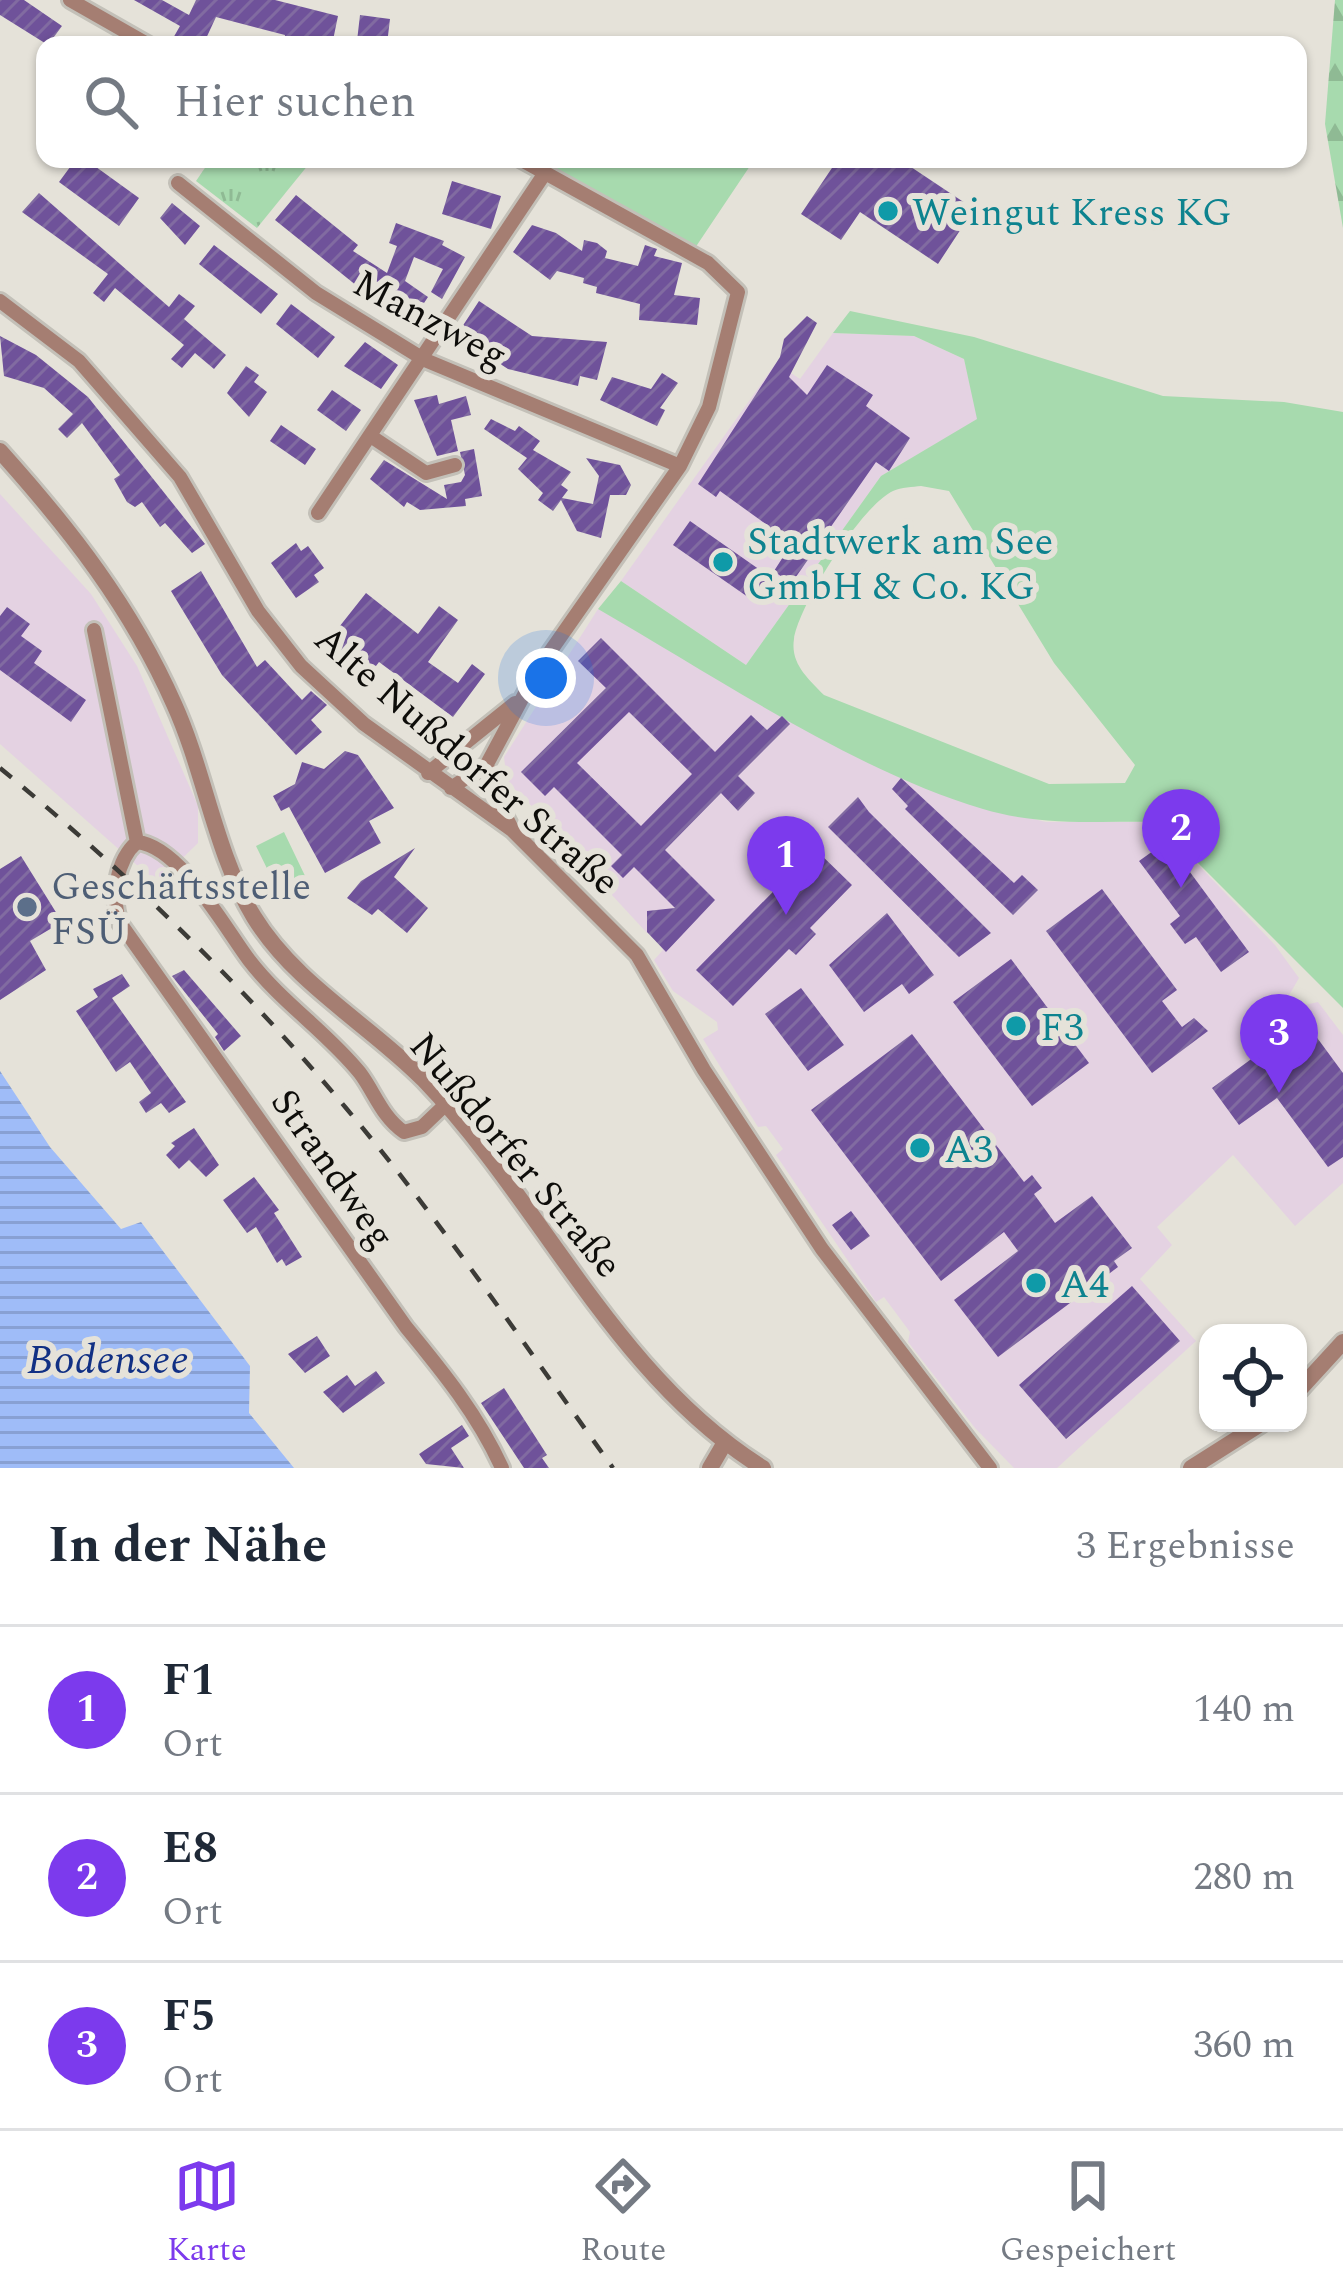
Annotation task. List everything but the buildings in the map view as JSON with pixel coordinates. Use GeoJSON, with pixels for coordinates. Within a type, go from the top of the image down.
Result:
{"type":"FeatureCollection","features":[{"type":"Feature","properties":{"kind":"street"},"geometry":{"type":"LineString","coordinates":[[70,0],[132,36]]}},
{"type":"Feature","properties":{"kind":"street"},"geometry":{"type":"LineString","coordinates":[[451,788],[487,764],[518,700],[680,466],[709,407],[738,292],[708,263],[532,168]]}},
{"type":"Feature","properties":{"kind":"street"},"geometry":{"type":"LineString","coordinates":[[318,514],[425,360],[543,176]]}},
{"type":"Feature","properties":{"kind":"street","name":"Manzweg"},"geometry":{"type":"LineString","coordinates":[[178,183],[316,293],[425,360],[680,466]]}},
{"type":"Feature","properties":{"kind":"street","name":"Alte Nußdorfer Straße"},"geometry":{"type":"LineString","coordinates":[[0,301],[79,361],[181,477],[259,611],[301,666],[428,773],[512,830],[637,955],[704,1070],[821,1249],[990,1468]]}},
{"type":"Feature","properties":{"kind":"street"},"geometry":{"type":"LineString","coordinates":[[371,437],[426,472],[455,465]]}},
{"type":"Feature","properties":{"kind":"street","name":"Nußdorfer Straße"},"geometry":{"type":"LineString","coordinates":[[0,451],[115,591],[176,706],[254,916],[286,956],[397,1054],[445,1105],[651,1372],[724,1444],[763,1468]]}},
{"type":"Feature","properties":{"kind":"street"},"geometry":{"type":"LineString","coordinates":[[94,630],[137,842],[164,853],[183,872],[279,995],[360,1074],[390,1123],[404,1132],[422,1126],[445,1105]]}},
{"type":"Feature","properties":{"kind":"street"},"geometry":{"type":"LineString","coordinates":[[428,773],[518,700]]}},
{"type":"Feature","properties":{"kind":"street"},"geometry":{"type":"LineString","coordinates":[[487,764],[492,790],[512,830]]}},
{"type":"Feature","properties":{"kind":"street","name":"Strandweg"},"geometry":{"type":"LineString","coordinates":[[137,842],[124,860],[114,905],[120,923],[328,1220],[486,1432],[502,1468]]}},
{"type":"Feature","properties":{"kind":"street"},"geometry":{"type":"LineString","coordinates":[[1307,1381],[1343,1342]]}},
{"type":"Feature","properties":{"kind":"street"},"geometry":{"type":"LineString","coordinates":[[1190,1468],[1248,1432]]}},
{"type":"Feature","properties":{"kind":"street"},"geometry":{"type":"LineString","coordinates":[[710,1468],[724,1444]]}},
{"type":"Feature","properties":{"kind":"shaded area"},"geometry":{"type":"Polygon","coordinates":[[[833,333],[914,336],[964,359],[978,419],[881,476],[746,665],[621,581],[776,363],[800,379],[833,333]]]}},
{"type":"Feature","properties":{"kind":"shaded area"},"geometry":{"type":"Polygon","coordinates":[[[0,494],[91,594],[137,666],[198,806],[198,843],[157,883],[0,744],[0,494]]]}},
{"type":"Feature","properties":{"kind":"shaded area"},"geometry":{"type":"Polygon","coordinates":[[[598,609],[855,754],[963,802],[1046,822],[1157,822],[1275,945],[1299,978],[1288,997],[1296,1007],[1318,1002],[1343,1035],[1343,1183],[1295,1226],[1233,1155],[1157,1227],[1172,1245],[1140,1279],[1196,1341],[1057,1468],[1014,1468],[975,1428],[908,1342],[910,1332],[884,1297],[876,1302],[776,1155],[783,1149],[766,1126],[758,1127],[703,1039],[718,1030],[717,1022],[673,991],[654,960],[663,950],[655,933],[647,933],[587,868],[588,861],[507,782],[504,757],[598,609]]]}},
{"type":"Feature","properties":{"kind":"green space"},"geometry":{"type":"Polygon","coordinates":[[[1335,0],[1343,0],[1343,228],[1325,124],[1335,0]]]}},
{"type":"Feature","properties":{"kind":"green space"},"geometry":{"type":"Polygon","coordinates":[[[205,168],[306,168],[257,228],[196,181],[205,168]]]}},
{"type":"Feature","properties":{"kind":"green space"},"geometry":{"type":"Polygon","coordinates":[[[557,168],[749,168],[695,248],[557,168]]]}},
{"type":"Feature","properties":{"kind":"green space"},"geometry":{"type":"Polygon","coordinates":[[[850,311],[974,337],[1163,396],[1284,402],[1343,412],[1343,1008],[1157,822],[1026,818],[934,792],[835,747],[598,609],[621,581],[746,665],[881,476],[977,419],[964,359],[914,336],[833,333],[850,311]],[[921,486],[893,491],[865,515],[834,558],[798,623],[794,648],[802,670],[824,695],[1049,784],[1125,783],[1135,765],[1054,663],[949,491],[921,486]]]}},
{"type":"Feature","properties":{"kind":"green space"},"geometry":{"type":"Polygon","coordinates":[[[284,832],[307,880],[279,893],[256,846],[284,832]]]}},
{"type":"Feature","properties":{"kind":"water","name":"Bodensee"},"geometry":{"type":"Polygon","coordinates":[[[0,1071],[50,1147],[121,1229],[141,1222],[250,1366],[249,1413],[294,1468],[0,1468],[0,1071]]]}},
{"type":"Feature","properties":{"kind":"railway"},"geometry":{"type":"LineString","coordinates":[[0,768],[180,930],[306,1062],[416,1195],[613,1468]]}},
{"type":"Feature","properties":{"kind":"place","name":"Weingut Kress KG"},"geometry":{"type":"Point","coordinates":[888,211]}},
{"type":"Feature","properties":{"kind":"place","name":"Stadtwerk am See GmbH & Co. KG"},"geometry":{"type":"Point","coordinates":[723,562]}},
{"type":"Feature","properties":{"kind":"place","name":"E8"},"geometry":{"type":"Point","coordinates":[1181,888]}},
{"type":"Feature","properties":{"kind":"place","name":"Geschäftsstelle FSÜ"},"geometry":{"type":"Point","coordinates":[27,907]}},
{"type":"Feature","properties":{"kind":"place","name":"F1"},"geometry":{"type":"Point","coordinates":[786,915]}},
{"type":"Feature","properties":{"kind":"place","name":"F3"},"geometry":{"type":"Point","coordinates":[1016,1026]}},
{"type":"Feature","properties":{"kind":"place","name":"F5"},"geometry":{"type":"Point","coordinates":[1279,1093]}},
{"type":"Feature","properties":{"kind":"place","name":"A3"},"geometry":{"type":"Point","coordinates":[920,1148]}},
{"type":"Feature","properties":{"kind":"place","name":"A4"},"geometry":{"type":"Point","coordinates":[1036,1283]}}]}
